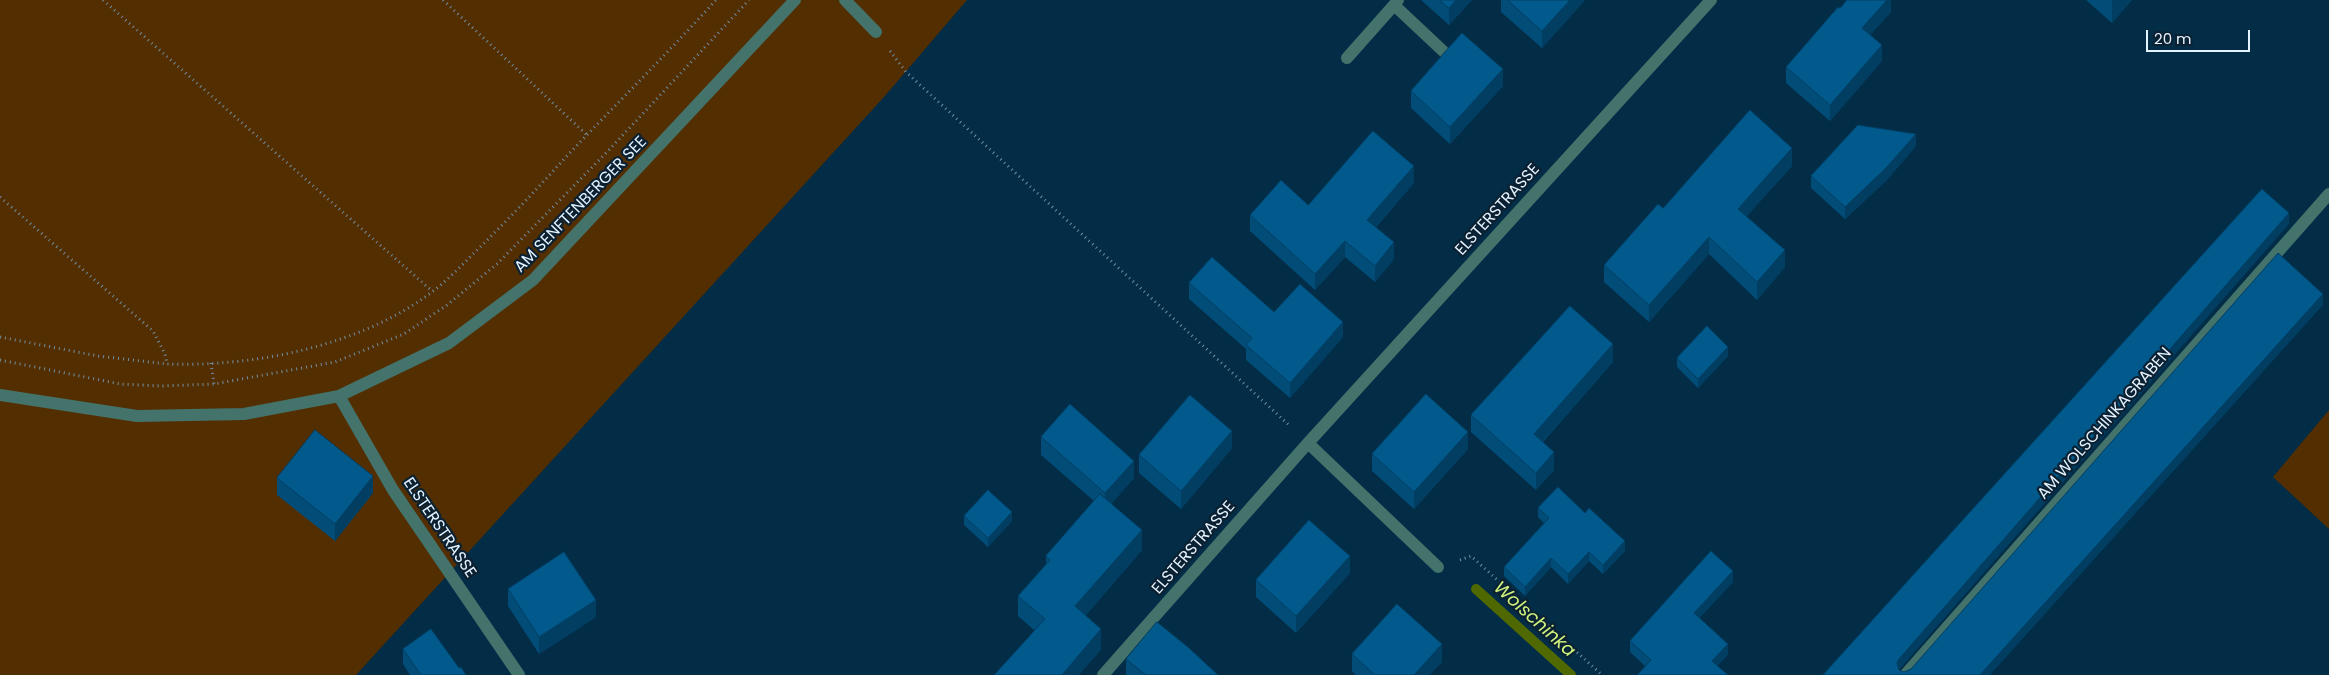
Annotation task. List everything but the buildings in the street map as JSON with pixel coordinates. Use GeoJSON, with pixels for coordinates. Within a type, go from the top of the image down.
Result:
{"type":"FeatureCollection","features":[{"type":"Feature","properties":{"kind":"street","name":"AM SENFTENBERGER SEE"},"geometry":{"type":"LineString","coordinates":[[0,395],[137,416],[244,414],[339,396],[449,343],[533,280],[795,0]]}},
{"type":"Feature","properties":{"kind":"street"},"geometry":{"type":"LineString","coordinates":[[845,0],[876,32]]}},
{"type":"Feature","properties":{"kind":"street","name":"ELSTERSTRASSE"},"geometry":{"type":"LineString","coordinates":[[1103,675],[1308,443],[1711,0]]}},
{"type":"Feature","properties":{"kind":"street"},"geometry":{"type":"LineString","coordinates":[[1346,58],[1396,3],[1443,51]]}},
{"type":"Feature","properties":{"kind":"street","name":"AM WOLSCHINKAGRABEN"},"geometry":{"type":"LineString","coordinates":[[1905,675],[2329,194]]}},
{"type":"Feature","properties":{"kind":"street","name":"ELSTERSTRASSE"},"geometry":{"type":"LineString","coordinates":[[339,396],[393,490],[519,675]]}},
{"type":"Feature","properties":{"kind":"street"},"geometry":{"type":"LineString","coordinates":[[1308,443],[1438,567]]}},
{"type":"Feature","properties":{"kind":"path"},"geometry":{"type":"LineString","coordinates":[[103,0],[432,292]]}},
{"type":"Feature","properties":{"kind":"path"},"geometry":{"type":"LineString","coordinates":[[443,0],[587,135]]}},
{"type":"Feature","properties":{"kind":"path"},"geometry":{"type":"LineString","coordinates":[[0,337],[98,356],[167,364],[211,363],[277,357],[315,346],[378,323],[415,304],[432,292],[490,237],[587,135],[626,98],[716,0]]}},
{"type":"Feature","properties":{"kind":"path"},"geometry":{"type":"LineString","coordinates":[[0,360],[120,384],[161,386],[214,384],[335,362],[404,334],[447,305],[498,264],[749,0]]}},
{"type":"Feature","properties":{"kind":"path"},"geometry":{"type":"LineString","coordinates":[[876,32],[906,72],[1308,443]]}},
{"type":"Feature","properties":{"kind":"path"},"geometry":{"type":"LineString","coordinates":[[0,197],[153,331],[167,364]]}},
{"type":"Feature","properties":{"kind":"path"},"geometry":{"type":"LineString","coordinates":[[211,363],[214,384]]}},
{"type":"Feature","properties":{"kind":"path"},"geometry":{"type":"LineString","coordinates":[[1438,567],[1471,556],[1602,675]]}},
{"type":"Feature","properties":{"kind":"shaded area"},"geometry":{"type":"Polygon","coordinates":[[[0,0],[967,0],[884,97],[356,675],[0,675],[0,0]]]}},
{"type":"Feature","properties":{"kind":"shaded area"},"geometry":{"type":"Polygon","coordinates":[[[2329,410],[2329,529],[2273,477],[2329,410]]]}},
{"type":"Feature","properties":{"kind":"waterway","name":"Wolschinka"},"geometry":{"type":"LineString","coordinates":[[1476,589],[1571,675]]}}]}
